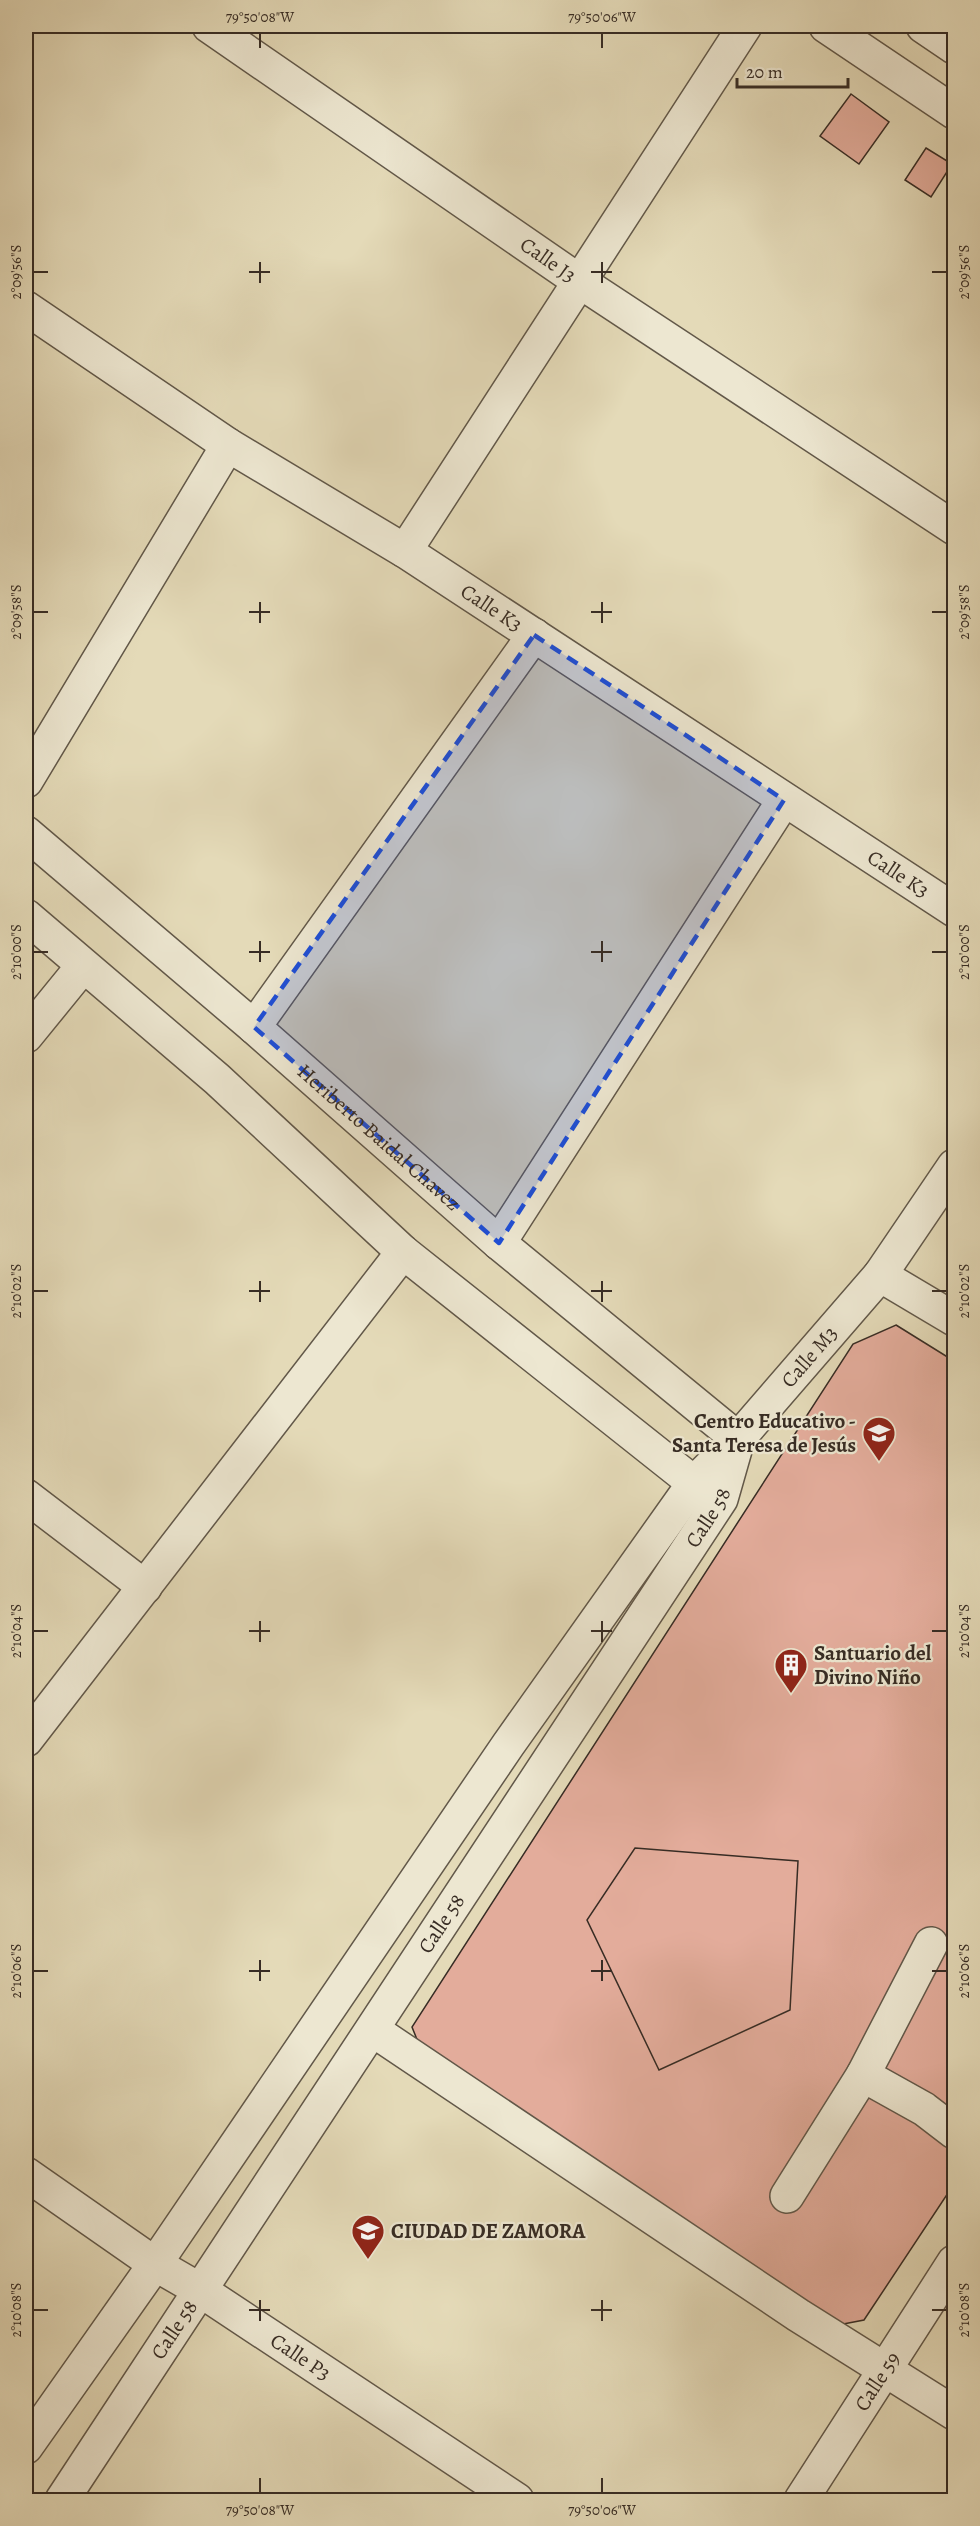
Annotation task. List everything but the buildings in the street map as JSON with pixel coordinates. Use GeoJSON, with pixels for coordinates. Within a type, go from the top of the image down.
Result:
{"type":"FeatureCollection","features":[{"type":"Feature","properties":{"kind":"street","name":"Calle J3"},"geometry":{"type":"LineString","coordinates":[[209,26],[579,281],[954,528]]}},
{"type":"Feature","properties":{"kind":"street"},"geometry":{"type":"LineString","coordinates":[[405,552],[745,26]]}},
{"type":"Feature","properties":{"kind":"street"},"geometry":{"type":"LineString","coordinates":[[826,26],[954,112]]}},
{"type":"Feature","properties":{"kind":"street"},"geometry":{"type":"LineString","coordinates":[[924,26],[954,46]]}},
{"type":"Feature","properties":{"kind":"street","name":"Calle K3"},"geometry":{"type":"LineString","coordinates":[[26,308],[228,445],[405,552],[954,910]]}},
{"type":"Feature","properties":{"kind":"street"},"geometry":{"type":"LineString","coordinates":[[26,781],[228,445]]}},
{"type":"Feature","properties":{"kind":"street"},"geometry":{"type":"LineString","coordinates":[[254,1027],[534,635]]}},
{"type":"Feature","properties":{"kind":"street"},"geometry":{"type":"LineString","coordinates":[[499,1243],[784,800]]}},
{"type":"Feature","properties":{"kind":"street","name":"Heriberto Baidal Chavez"},"geometry":{"type":"LineString","coordinates":[[26,832],[254,1027],[499,1243],[738,1439]]}},
{"type":"Feature","properties":{"kind":"street"},"geometry":{"type":"LineString","coordinates":[[26,916],[217,1078],[404,1252],[708,1491]]}},
{"type":"Feature","properties":{"kind":"street"},"geometry":{"type":"LineString","coordinates":[[26,1036],[83,966]]}},
{"type":"Feature","properties":{"kind":"street","name":"Calle M3"},"geometry":{"type":"LineString","coordinates":[[738,1439],[880,1275],[954,1166]]}},
{"type":"Feature","properties":{"kind":"street"},"geometry":{"type":"LineString","coordinates":[[26,1740],[404,1252]]}},
{"type":"Feature","properties":{"kind":"street"},"geometry":{"type":"LineString","coordinates":[[880,1275],[954,1319]]}},
{"type":"Feature","properties":{"kind":"street","name":"Calle 58"},"geometry":{"type":"LineString","coordinates":[[62,2500],[373,2030],[738,1439]]}},
{"type":"Feature","properties":{"kind":"street","name":"Calle 58"},"geometry":{"type":"LineString","coordinates":[[26,2447],[155,2264],[508,1745],[708,1491]]}},
{"type":"Feature","properties":{"kind":"street"},"geometry":{"type":"LineString","coordinates":[[26,1496],[145,1587]]}},
{"type":"Feature","properties":{"kind":"street"},"geometry":{"type":"LineString","coordinates":[[787,2196],[863,2074],[931,1944]]}},
{"type":"Feature","properties":{"kind":"street"},"geometry":{"type":"LineString","coordinates":[[373,2030],[798,2315],[954,2413]]}},
{"type":"Feature","properties":{"kind":"street"},"geometry":{"type":"LineString","coordinates":[[863,2074],[924,2109],[954,2132]]}},
{"type":"Feature","properties":{"kind":"street","name":"Calle P3"},"geometry":{"type":"LineString","coordinates":[[26,2174],[155,2264],[201,2290],[517,2500]]}},
{"type":"Feature","properties":{"kind":"street","name":"Calle 59"},"geometry":{"type":"LineString","coordinates":[[801,2500],[954,2262]]}},
{"type":"Feature","properties":{"kind":"highlighted area"},"geometry":{"type":"Polygon","coordinates":[[[534,635],[784,800],[499,1243],[254,1027],[534,635]]]}},
{"type":"Feature","properties":{"kind":"place","name":"Centro Educativo - Santa Teresa de Jesús"},"geometry":{"type":"Point","coordinates":[879,1462]}},
{"type":"Feature","properties":{"kind":"place","name":"Santuario del Divino Niño"},"geometry":{"type":"Point","coordinates":[791,1694]}},
{"type":"Feature","properties":{"kind":"place","name":"CIUDAD DE ZAMORA"},"geometry":{"type":"Point","coordinates":[368,2260]}}]}
